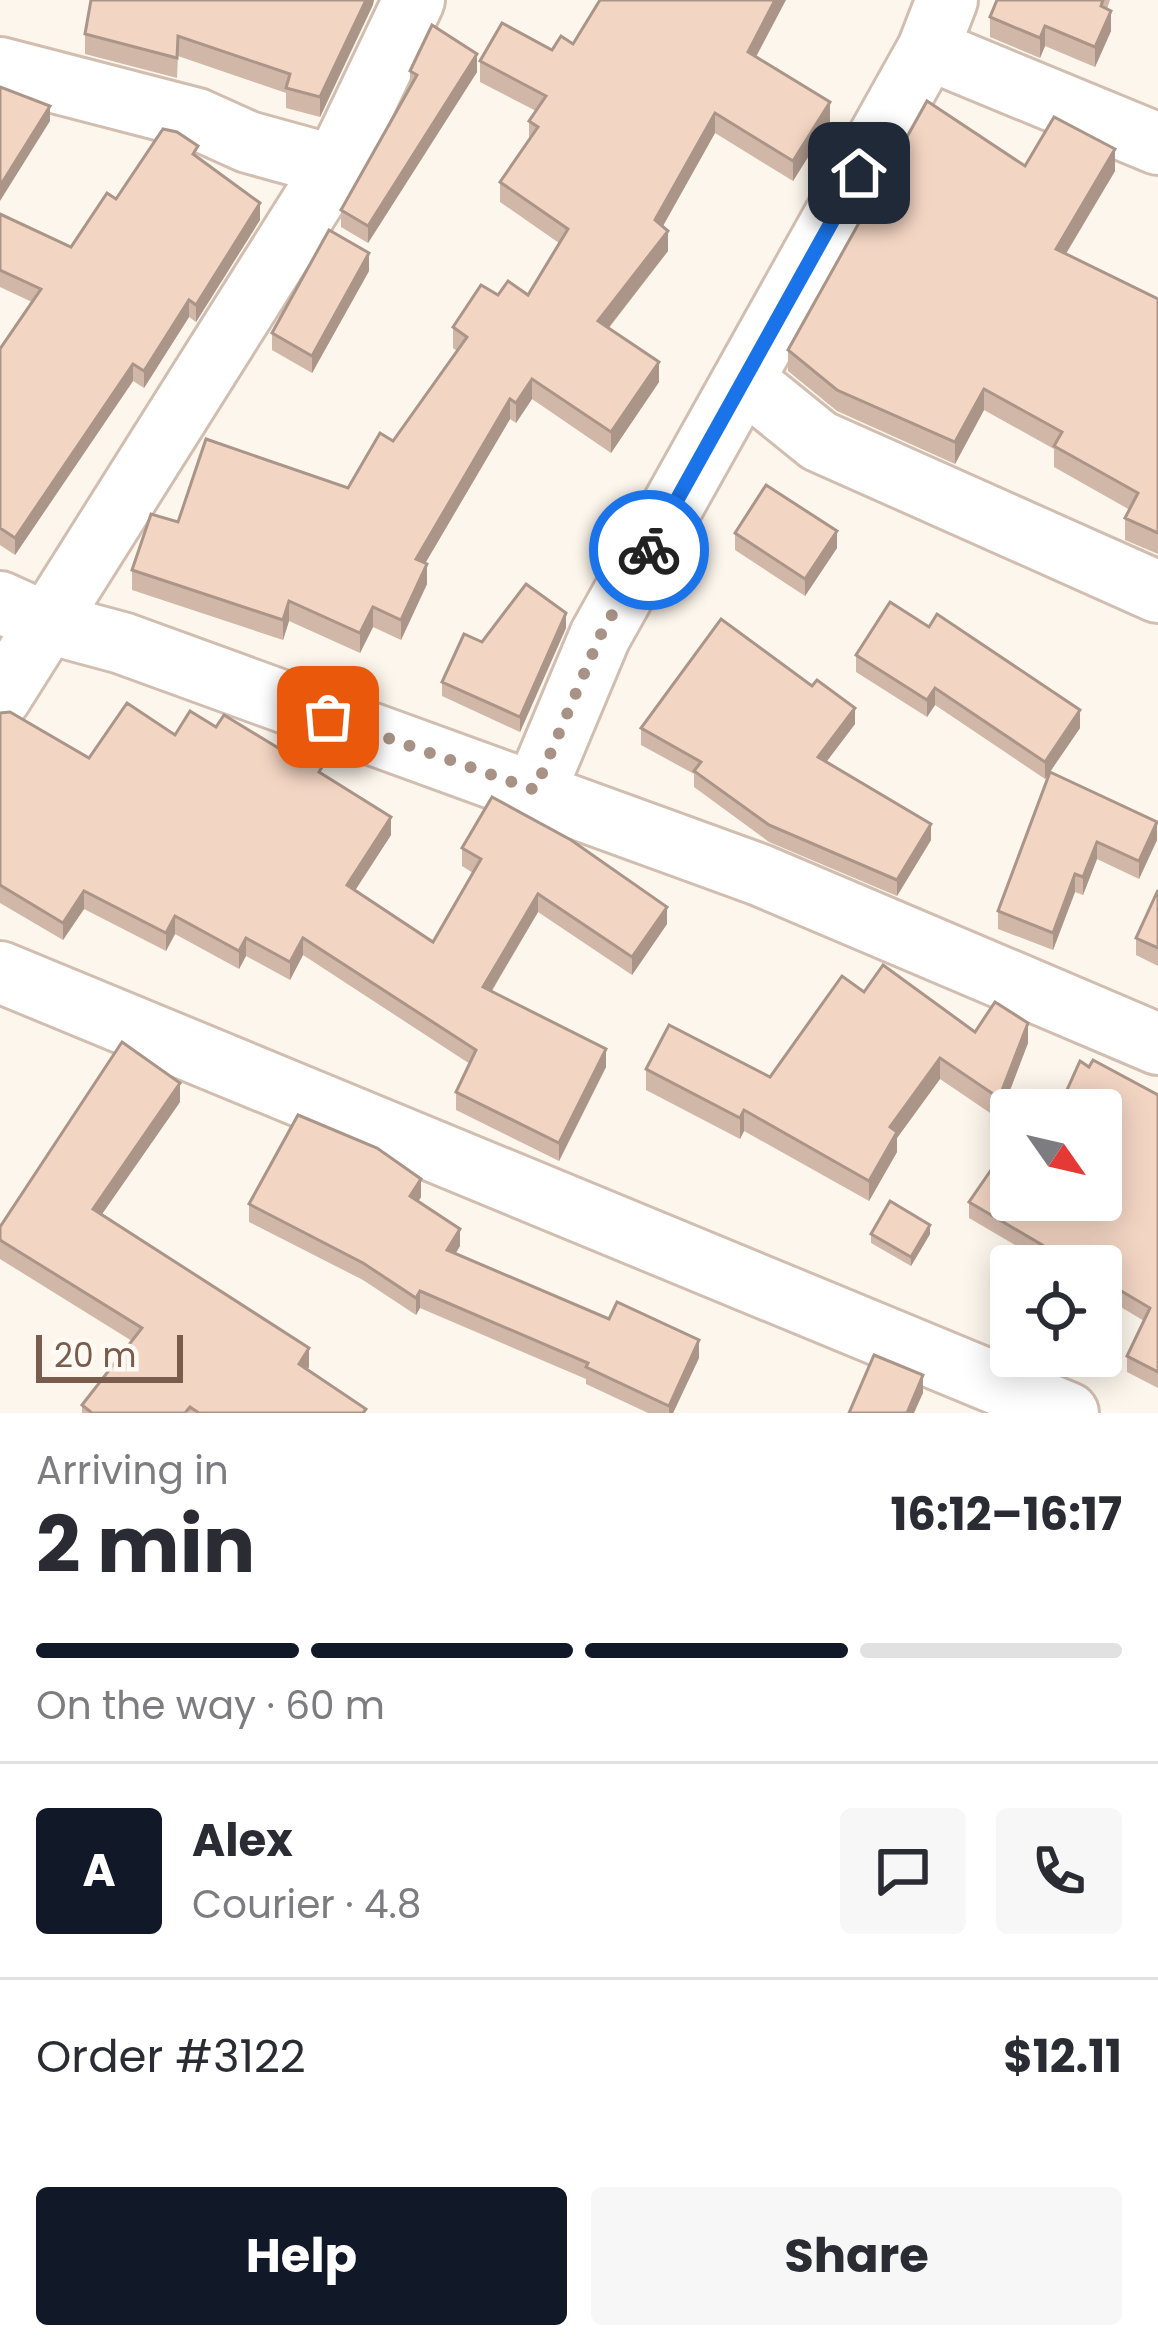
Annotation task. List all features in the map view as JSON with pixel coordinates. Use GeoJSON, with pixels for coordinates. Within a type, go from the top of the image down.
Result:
{"type":"FeatureCollection","features":[{"type":"Feature","properties":{"kind":"street"},"geometry":{"type":"LineString","coordinates":[[0,698],[22,612],[214,364],[334,166],[414,0]]}},
{"type":"Feature","properties":{"kind":"street"},"geometry":{"type":"LineString","coordinates":[[535,790],[600,636],[746,381],[937,24],[1158,144]]}},
{"type":"Feature","properties":{"kind":"street"},"geometry":{"type":"LineString","coordinates":[[0,68],[197,119],[248,142],[334,166]]}},
{"type":"Feature","properties":{"kind":"street"},"geometry":{"type":"LineString","coordinates":[[746,381],[819,441],[1158,592]]}},
{"type":"Feature","properties":{"kind":"street"},"geometry":{"type":"LineString","coordinates":[[22,612],[535,790],[760,875],[1158,1044]]}},
{"type":"Feature","properties":{"kind":"street"},"geometry":{"type":"LineString","coordinates":[[0,972],[1068,1413]]}},
{"type":"Feature","properties":{"kind":"building"},"geometry":{"type":"Polygon","coordinates":[[[91,0],[366,0],[320,97],[286,88],[290,74],[178,36],[177,58],[85,34],[91,0]]]}},
{"type":"Feature","properties":{"kind":"building"},"geometry":{"type":"Polygon","coordinates":[[[600,0],[775,0],[748,52],[830,102],[793,161],[715,113],[655,220],[668,231],[598,321],[659,362],[611,432],[532,379],[516,403],[510,399],[416,559],[427,564],[401,620],[373,607],[360,633],[289,601],[283,620],[132,570],[151,514],[178,522],[206,439],[348,488],[380,433],[393,441],[467,337],[453,327],[481,285],[498,295],[508,281],[528,295],[568,229],[500,182],[538,127],[529,121],[546,96],[480,61],[502,23],[552,50],[561,36],[573,44],[600,0]]]}},
{"type":"Feature","properties":{"kind":"building"},"geometry":{"type":"Polygon","coordinates":[[[997,0],[1103,0],[1101,6],[1111,11],[1095,47],[1045,26],[1040,38],[990,17],[997,0]]]}},
{"type":"Feature","properties":{"kind":"building"},"geometry":{"type":"Polygon","coordinates":[[[432,25],[477,54],[368,226],[341,210],[417,75],[410,71],[432,25]]]}},
{"type":"Feature","properties":{"kind":"building"},"geometry":{"type":"Polygon","coordinates":[[[0,87],[50,106],[0,186],[0,87]]]}},
{"type":"Feature","properties":{"kind":"building"},"geometry":{"type":"Polygon","coordinates":[[[927,101],[1025,166],[1054,117],[1115,149],[1056,249],[1158,299],[1158,533],[1125,518],[1138,493],[1054,446],[1062,432],[984,389],[955,442],[837,390],[788,350],[927,101]]]}},
{"type":"Feature","properties":{"kind":"building"},"geometry":{"type":"Polygon","coordinates":[[[163,129],[198,146],[193,154],[260,203],[196,305],[189,300],[144,371],[133,364],[15,538],[0,528],[0,349],[41,289],[0,270],[0,214],[71,247],[107,193],[116,199],[163,129]]]}},
{"type":"Feature","properties":{"kind":"building"},"geometry":{"type":"Polygon","coordinates":[[[329,230],[369,253],[312,356],[272,333],[329,230]]]}},
{"type":"Feature","properties":{"kind":"building"},"geometry":{"type":"Polygon","coordinates":[[[766,485],[837,531],[805,579],[735,533],[766,485]]]}},
{"type":"Feature","properties":{"kind":"building"},"geometry":{"type":"Polygon","coordinates":[[[526,584],[566,613],[520,717],[442,682],[464,634],[482,642],[526,584]]]}},
{"type":"Feature","properties":{"kind":"building"},"geometry":{"type":"Polygon","coordinates":[[[890,602],[929,627],[937,614],[1080,710],[1045,762],[935,688],[927,700],[856,655],[890,602]]]}},
{"type":"Feature","properties":{"kind":"building"},"geometry":{"type":"Polygon","coordinates":[[[721,619],[812,686],[817,680],[855,708],[818,757],[931,824],[897,880],[769,825],[694,771],[701,762],[641,728],[721,619]]]}},
{"type":"Feature","properties":{"kind":"building"},"geometry":{"type":"Polygon","coordinates":[[[127,703],[175,735],[190,711],[216,727],[224,715],[280,749],[288,737],[325,762],[319,772],[391,817],[347,885],[433,942],[481,859],[462,848],[492,797],[571,840],[667,907],[632,957],[538,894],[483,987],[606,1049],[559,1143],[456,1092],[476,1050],[303,938],[290,962],[246,938],[239,951],[175,916],[166,933],[84,891],[63,923],[0,885],[0,713],[10,712],[89,758],[127,703]]]}},
{"type":"Feature","properties":{"kind":"building"},"geometry":{"type":"Polygon","coordinates":[[[1050,772],[1157,822],[1139,861],[1097,842],[1083,877],[1075,874],[1053,933],[998,911],[1050,772]]]}},
{"type":"Feature","properties":{"kind":"building"},"geometry":{"type":"Polygon","coordinates":[[[1158,890],[1158,948],[1136,938],[1158,890]]]}},
{"type":"Feature","properties":{"kind":"building"},"geometry":{"type":"Polygon","coordinates":[[[883,965],[975,1032],[995,1002],[1028,1023],[1002,1089],[990,1092],[940,1058],[890,1127],[897,1132],[869,1181],[744,1110],[740,1118],[646,1069],[669,1025],[770,1077],[842,976],[864,992],[883,965]]]}},
{"type":"Feature","properties":{"kind":"building"},"geometry":{"type":"Polygon","coordinates":[[[122,1042],[180,1083],[93,1209],[309,1348],[299,1364],[366,1409],[363,1413],[199,1413],[190,1407],[185,1413],[92,1413],[82,1405],[142,1328],[0,1240],[0,1227],[122,1042]]]}},
{"type":"Feature","properties":{"kind":"building"},"geometry":{"type":"Polygon","coordinates":[[[1093,1060],[1158,1095],[1158,1372],[1127,1356],[1150,1308],[1122,1291],[1122,1245],[1042,1245],[1001,1221],[1122,1221],[1122,1089],[1067,1089],[1080,1061],[1089,1067],[1093,1060]]]}},
{"type":"Feature","properties":{"kind":"building"},"geometry":{"type":"Polygon","coordinates":[[[298,1115],[377,1148],[421,1179],[410,1196],[460,1229],[447,1250],[609,1319],[617,1302],[699,1340],[669,1406],[586,1367],[588,1363],[420,1291],[416,1298],[363,1263],[249,1204],[298,1115]]]}},
{"type":"Feature","properties":{"kind":"building"},"geometry":{"type":"Polygon","coordinates":[[[990,1172],[990,1214],[969,1202],[990,1172]]]}},
{"type":"Feature","properties":{"kind":"building"},"geometry":{"type":"Polygon","coordinates":[[[890,1201],[930,1225],[911,1257],[871,1234],[890,1201]]]}},
{"type":"Feature","properties":{"kind":"building"},"geometry":{"type":"Polygon","coordinates":[[[874,1355],[923,1375],[907,1413],[849,1413],[874,1355]]]}},
{"type":"Feature","properties":{"kind":"way so far"},"geometry":{"type":"LineString","coordinates":[[328,717],[535,790],[600,636],[649,550]]}},
{"type":"Feature","properties":{"kind":"route"},"geometry":{"type":"LineString","coordinates":[[649,550],[859,173]]}}]}
